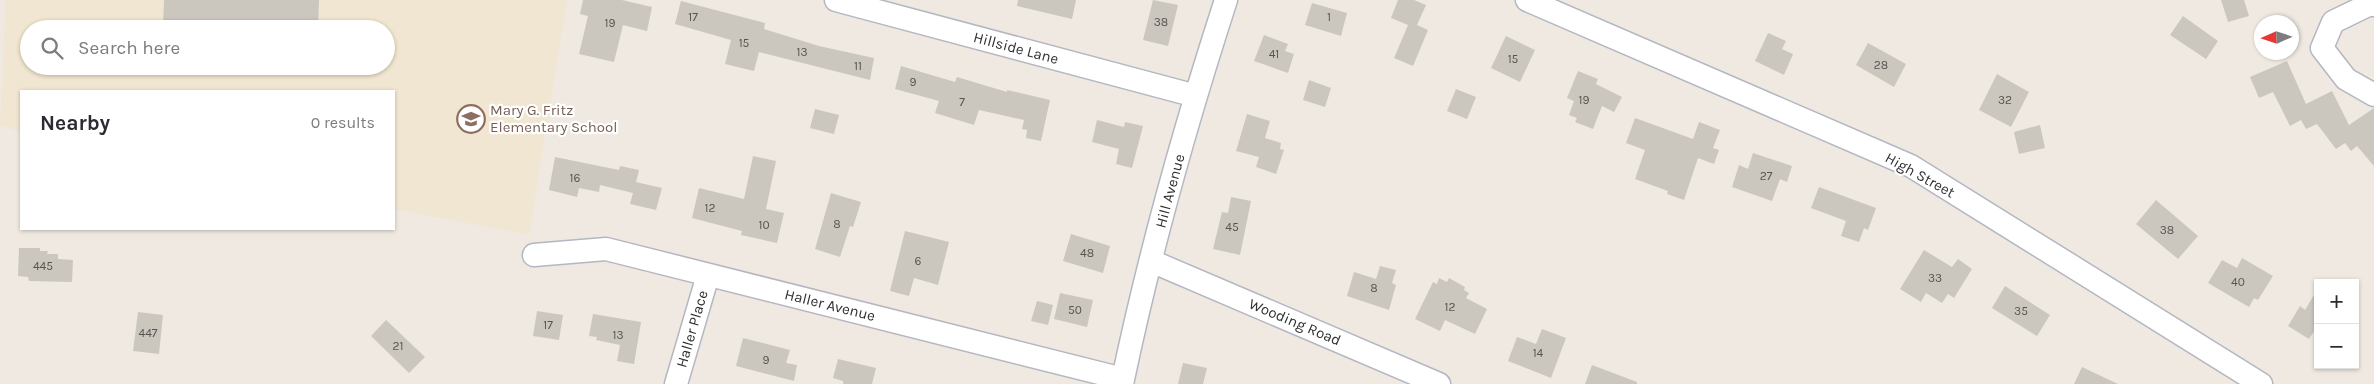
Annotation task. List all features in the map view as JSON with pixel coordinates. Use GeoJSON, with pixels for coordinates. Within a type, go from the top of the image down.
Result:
{"type":"FeatureCollection","features":[{"type":"Feature","properties":{"kind":"street","name":"Hillside Lane"},"geometry":{"type":"LineString","coordinates":[[836,0],[1196,96]]}},
{"type":"Feature","properties":{"kind":"street","name":"Hill Avenue"},"geometry":{"type":"LineString","coordinates":[[1122,381],[1151,261],[1196,96],[1226,0]]}},
{"type":"Feature","properties":{"kind":"street","name":"High Street"},"geometry":{"type":"LineString","coordinates":[[1527,0],[1911,166],[2261,384]]}},
{"type":"Feature","properties":{"kind":"street"},"geometry":{"type":"LineString","coordinates":[[2374,5],[2368,5],[2333,22],[2322,48],[2346,79],[2374,95]]}},
{"type":"Feature","properties":{"kind":"street","name":"Haller Avenue"},"geometry":{"type":"LineString","coordinates":[[534,255],[606,249],[1122,381]]}},
{"type":"Feature","properties":{"kind":"street","name":"Wooding Road"},"geometry":{"type":"LineString","coordinates":[[1151,261],[1439,384]]}},
{"type":"Feature","properties":{"kind":"street","name":"Haller Place"},"geometry":{"type":"LineString","coordinates":[[676,384],[708,274]]}},
{"type":"Feature","properties":{"kind":"shaded area","name":"Mary G. Fritz Elementary School"},"geometry":{"type":"Polygon","coordinates":[[[6,0],[567,0],[529,235],[395,209],[395,90],[20,90],[20,131],[0,126],[6,0]]]}},
{"type":"Feature","properties":{"kind":"building"},"geometry":{"type":"Polygon","coordinates":[[[164,0],[319,0],[318,20],[163,20],[164,0]]]}},
{"type":"Feature","properties":{"kind":"building"},"geometry":{"type":"Polygon","coordinates":[[[583,0],[622,0],[652,7],[647,31],[623,25],[614,62],[579,54],[588,16],[580,14],[583,0]]]}},
{"type":"Feature","properties":{"kind":"building"},"geometry":{"type":"Polygon","coordinates":[[[1018,0],[1076,0],[1072,19],[1017,6],[1018,0]]]}},
{"type":"Feature","properties":{"kind":"building"},"geometry":{"type":"Polygon","coordinates":[[[1153,0],[1178,5],[1168,46],[1143,40],[1153,0]]]}},
{"type":"Feature","properties":{"kind":"building"},"geometry":{"type":"Polygon","coordinates":[[[1398,0],[1414,0],[1426,5],[1417,25],[1428,30],[1413,66],[1394,58],[1408,25],[1391,18],[1398,0]]]}},
{"type":"Feature","properties":{"kind":"building"},"geometry":{"type":"Polygon","coordinates":[[[2221,0],[2244,0],[2249,16],[2228,22],[2221,0]]]}},
{"type":"Feature","properties":{"kind":"building"},"geometry":{"type":"Polygon","coordinates":[[[681,1],[765,23],[764,29],[819,46],[874,58],[870,80],[759,52],[754,71],[725,64],[731,40],[675,24],[681,1]]]}},
{"type":"Feature","properties":{"kind":"building"},"geometry":{"type":"Polygon","coordinates":[[[1312,3],[1347,13],[1341,36],[1305,25],[1312,3]]]}},
{"type":"Feature","properties":{"kind":"building"},"geometry":{"type":"Polygon","coordinates":[[[2183,16],[2218,41],[2206,59],[2170,35],[2183,16]]]}},
{"type":"Feature","properties":{"kind":"building"},"geometry":{"type":"Polygon","coordinates":[[[1768,33],[1786,41],[1782,49],[1793,54],[1784,75],[1755,61],[1768,33]]]}},
{"type":"Feature","properties":{"kind":"building"},"geometry":{"type":"Polygon","coordinates":[[[1264,35],[1288,44],[1285,51],[1294,54],[1288,73],[1254,61],[1264,35]]]}},
{"type":"Feature","properties":{"kind":"building"},"geometry":{"type":"Polygon","coordinates":[[[1506,36],[1535,50],[1520,82],[1491,68],[1506,36]]]}},
{"type":"Feature","properties":{"kind":"building"},"geometry":{"type":"Polygon","coordinates":[[[1868,43],[1906,64],[1894,87],[1856,65],[1868,43]]]}},
{"type":"Feature","properties":{"kind":"building"},"geometry":{"type":"Polygon","coordinates":[[[2287,61],[2306,104],[2332,91],[2349,125],[2374,108],[2374,166],[2357,146],[2351,151],[2345,143],[2336,149],[2317,124],[2306,129],[2301,120],[2290,126],[2273,92],[2259,98],[2250,77],[2287,61]]]}},
{"type":"Feature","properties":{"kind":"building"},"geometry":{"type":"Polygon","coordinates":[[[901,66],[955,82],[957,77],[1007,92],[1007,90],[1050,100],[1041,141],[1026,138],[1027,130],[1022,129],[1024,120],[979,110],[974,125],[935,113],[939,101],[895,89],[901,66]]]}},
{"type":"Feature","properties":{"kind":"building"},"geometry":{"type":"Polygon","coordinates":[[[1578,71],[1598,79],[1596,84],[1622,97],[1614,112],[1602,106],[1593,129],[1575,122],[1577,118],[1569,115],[1574,101],[1567,98],[1578,71]]]}},
{"type":"Feature","properties":{"kind":"building"},"geometry":{"type":"Polygon","coordinates":[[[1997,74],[2029,92],[2011,127],[1979,110],[1997,74]]]}},
{"type":"Feature","properties":{"kind":"building"},"geometry":{"type":"Polygon","coordinates":[[[1309,80],[1331,88],[1325,107],[1303,100],[1309,80]]]}},
{"type":"Feature","properties":{"kind":"building"},"geometry":{"type":"Polygon","coordinates":[[[1456,89],[1476,97],[1467,119],[1447,111],[1456,89]]]}},
{"type":"Feature","properties":{"kind":"building"},"geometry":{"type":"Polygon","coordinates":[[[815,109],[839,115],[834,134],[810,128],[815,109]]]}},
{"type":"Feature","properties":{"kind":"building"},"geometry":{"type":"Polygon","coordinates":[[[1247,114],[1270,121],[1265,138],[1281,143],[1280,149],[1284,150],[1276,174],[1256,167],[1259,157],[1236,151],[1247,114]]]}},
{"type":"Feature","properties":{"kind":"building"},"geometry":{"type":"Polygon","coordinates":[[[1635,118],[1693,139],[1699,122],[1720,130],[1713,148],[1719,150],[1714,164],[1698,158],[1684,200],[1667,194],[1668,191],[1635,179],[1645,150],[1626,143],[1635,118]]]}},
{"type":"Feature","properties":{"kind":"building"},"geometry":{"type":"Polygon","coordinates":[[[1097,120],[1124,127],[1125,122],[1143,126],[1132,168],[1116,164],[1119,149],[1092,142],[1097,120]]]}},
{"type":"Feature","properties":{"kind":"building"},"geometry":{"type":"Polygon","coordinates":[[[2040,125],[2045,148],[2019,154],[2014,132],[2040,125]]]}},
{"type":"Feature","properties":{"kind":"building"},"geometry":{"type":"Polygon","coordinates":[[[1753,153],[1792,166],[1787,182],[1780,179],[1772,201],[1732,187],[1739,165],[1748,169],[1753,153]]]}},
{"type":"Feature","properties":{"kind":"building"},"geometry":{"type":"Polygon","coordinates":[[[753,156],[776,161],[766,209],[784,213],[777,243],[741,235],[742,231],[692,218],[699,188],[744,199],[753,156]]]}},
{"type":"Feature","properties":{"kind":"building"},"geometry":{"type":"Polygon","coordinates":[[[555,157],[619,170],[620,166],[639,170],[636,182],[662,188],[656,210],[630,204],[633,193],[600,185],[599,192],[579,188],[577,197],[549,190],[555,157]]]}},
{"type":"Feature","properties":{"kind":"building"},"geometry":{"type":"Polygon","coordinates":[[[1819,187],[1876,208],[1868,230],[1864,228],[1859,242],[1841,236],[1846,221],[1811,208],[1819,187]]]}},
{"type":"Feature","properties":{"kind":"building"},"geometry":{"type":"Polygon","coordinates":[[[831,193],[861,202],[853,227],[850,226],[840,257],[815,249],[831,193]]]}},
{"type":"Feature","properties":{"kind":"building"},"geometry":{"type":"Polygon","coordinates":[[[1231,197],[1251,201],[1240,255],[1213,249],[1222,212],[1228,213],[1231,197]]]}},
{"type":"Feature","properties":{"kind":"building"},"geometry":{"type":"Polygon","coordinates":[[[2156,200],[2198,236],[2178,259],[2136,224],[2156,200]]]}},
{"type":"Feature","properties":{"kind":"building"},"geometry":{"type":"Polygon","coordinates":[[[905,231],[949,242],[938,285],[914,278],[909,296],[890,291],[905,231]]]}},
{"type":"Feature","properties":{"kind":"building"},"geometry":{"type":"Polygon","coordinates":[[[1071,234],[1110,246],[1103,273],[1063,261],[1071,234]]]}},
{"type":"Feature","properties":{"kind":"building"},"geometry":{"type":"Polygon","coordinates":[[[19,248],[40,248],[40,251],[48,251],[47,254],[58,254],[58,259],[73,260],[72,282],[29,281],[28,277],[18,276],[19,248]]]}},
{"type":"Feature","properties":{"kind":"building"},"geometry":{"type":"Polygon","coordinates":[[[1924,250],[1952,267],[1958,259],[1972,269],[1954,298],[1948,294],[1942,303],[1926,293],[1921,302],[1900,289],[1924,250]]]}},
{"type":"Feature","properties":{"kind":"building"},"geometry":{"type":"Polygon","coordinates":[[[2242,258],[2273,276],[2258,300],[2254,298],[2249,307],[2208,283],[2222,260],[2237,268],[2242,258]]]}},
{"type":"Feature","properties":{"kind":"building"},"geometry":{"type":"Polygon","coordinates":[[[1380,266],[1396,270],[1392,283],[1396,285],[1389,310],[1347,296],[1354,272],[1376,279],[1380,266]]]}},
{"type":"Feature","properties":{"kind":"building"},"geometry":{"type":"Polygon","coordinates":[[[1439,278],[1447,282],[1449,278],[1465,287],[1464,290],[1469,293],[1466,298],[1487,309],[1475,334],[1445,320],[1440,331],[1415,319],[1433,282],[1437,284],[1439,278]]]}},
{"type":"Feature","properties":{"kind":"building"},"geometry":{"type":"Polygon","coordinates":[[[2005,286],[2050,315],[2037,336],[1992,308],[2005,286]]]}},
{"type":"Feature","properties":{"kind":"building"},"geometry":{"type":"Polygon","coordinates":[[[1060,293],[1093,300],[1087,327],[1054,319],[1060,293]]]}},
{"type":"Feature","properties":{"kind":"building"},"geometry":{"type":"Polygon","coordinates":[[[2314,295],[2314,331],[2309,339],[2288,326],[2300,306],[2305,310],[2314,295]]]}},
{"type":"Feature","properties":{"kind":"building"},"geometry":{"type":"Polygon","coordinates":[[[1037,301],[1053,305],[1048,325],[1031,321],[1037,301]]]}},
{"type":"Feature","properties":{"kind":"building"},"geometry":{"type":"Polygon","coordinates":[[[537,311],[563,315],[559,340],[533,336],[537,311]]]}},
{"type":"Feature","properties":{"kind":"building"},"geometry":{"type":"Polygon","coordinates":[[[138,312],[163,315],[159,354],[133,351],[138,312]]]}},
{"type":"Feature","properties":{"kind":"building"},"geometry":{"type":"Polygon","coordinates":[[[593,314],[641,322],[634,364],[617,361],[620,345],[596,340],[597,337],[589,336],[593,314]]]}},
{"type":"Feature","properties":{"kind":"building"},"geometry":{"type":"Polygon","coordinates":[[[386,320],[425,357],[409,373],[371,336],[386,320]]]}},
{"type":"Feature","properties":{"kind":"building"},"geometry":{"type":"Polygon","coordinates":[[[1542,329],[1566,338],[1551,378],[1508,361],[1517,337],[1536,344],[1542,329]]]}},
{"type":"Feature","properties":{"kind":"building"},"geometry":{"type":"Polygon","coordinates":[[[743,338],[790,350],[786,363],[797,365],[794,381],[736,366],[743,338]]]}},
{"type":"Feature","properties":{"kind":"building"},"geometry":{"type":"Polygon","coordinates":[[[838,359],[876,368],[872,384],[843,384],[843,381],[833,378],[838,359]]]}},
{"type":"Feature","properties":{"kind":"building"},"geometry":{"type":"Polygon","coordinates":[[[1183,363],[1207,368],[1203,384],[1178,384],[1183,363]]]}},
{"type":"Feature","properties":{"kind":"building"},"geometry":{"type":"Polygon","coordinates":[[[1592,365],[1637,382],[1637,384],[1585,384],[1592,365]]]}},
{"type":"Feature","properties":{"kind":"building"},"geometry":{"type":"Polygon","coordinates":[[[2082,367],[2118,384],[2074,384],[2082,367]]]}},
{"type":"Feature","properties":{"kind":"place","name":"Mary G. Fritz Elementary School"},"geometry":{"type":"Point","coordinates":[471,119]}}]}
